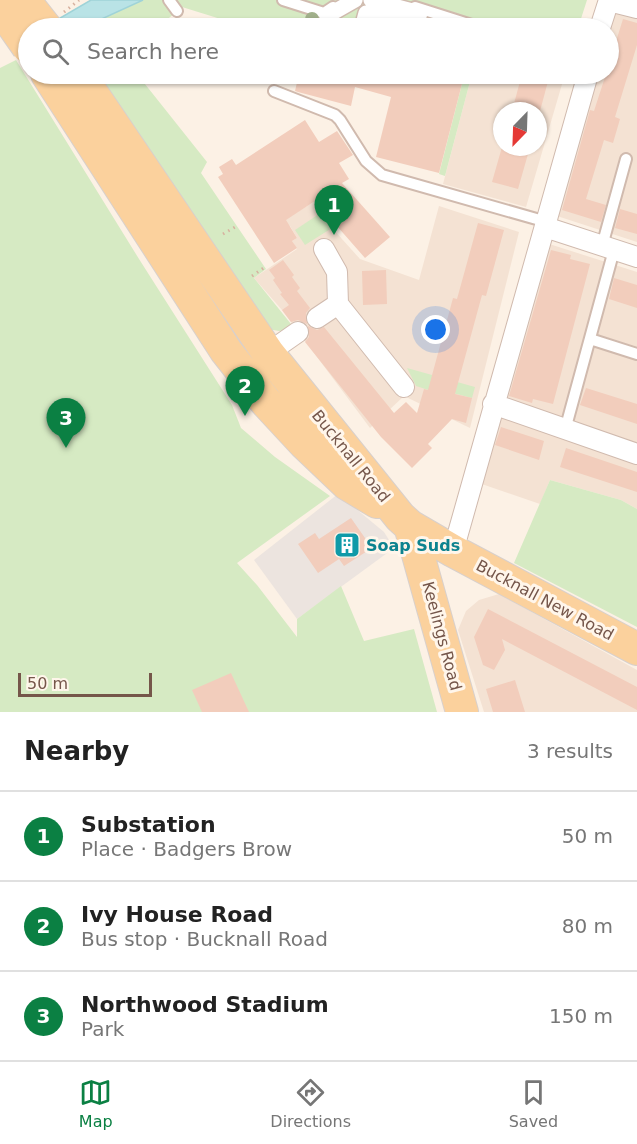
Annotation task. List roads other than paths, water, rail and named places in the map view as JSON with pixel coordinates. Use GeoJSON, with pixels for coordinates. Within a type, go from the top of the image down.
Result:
{"type":"FeatureCollection","features":[{"type":"Feature","properties":{"kind":"main road"},"geometry":{"type":"LineString","coordinates":[[8,5],[45,18]]}},
{"type":"Feature","properties":{"kind":"main road"},"geometry":{"type":"LineString","coordinates":[[8,5],[18,26]]}},
{"type":"Feature","properties":{"kind":"main road","name":"Bucknall Road"},"geometry":{"type":"LineString","coordinates":[[53,84],[226,351],[266,402],[304,444],[347,484],[405,521]]}},
{"type":"Feature","properties":{"kind":"main road","name":"Bucknall Road"},"geometry":{"type":"LineString","coordinates":[[86,84],[268,352],[405,521]]}},
{"type":"Feature","properties":{"kind":"main road","name":"Bucknall New Road"},"geometry":{"type":"LineString","coordinates":[[405,521],[453,551],[637,649]]}},
{"type":"Feature","properties":{"kind":"main road","name":"Keelings Road"},"geometry":{"type":"LineString","coordinates":[[405,521],[462,712]]}},
{"type":"Feature","properties":{"kind":"street"},"geometry":{"type":"LineString","coordinates":[[327,18],[355,0]]}},
{"type":"Feature","properties":{"kind":"street"},"geometry":{"type":"LineString","coordinates":[[371,0],[420,13],[418,18]]}},
{"type":"Feature","properties":{"kind":"street"},"geometry":{"type":"LineString","coordinates":[[603,18],[609,0],[637,8]]}},
{"type":"Feature","properties":{"kind":"street"},"geometry":{"type":"LineString","coordinates":[[365,18],[366,13],[385,18]]}},
{"type":"Feature","properties":{"kind":"street"},"geometry":{"type":"LineString","coordinates":[[453,551],[585,84]]}},
{"type":"Feature","properties":{"kind":"street"},"geometry":{"type":"LineString","coordinates":[[546,225],[637,257]]}},
{"type":"Feature","properties":{"kind":"street"},"geometry":{"type":"LineString","coordinates":[[324,249],[337,272],[338,304],[404,387]]}},
{"type":"Feature","properties":{"kind":"street"},"geometry":{"type":"LineString","coordinates":[[317,318],[338,304]]}},
{"type":"Feature","properties":{"kind":"street"},"geometry":{"type":"LineString","coordinates":[[268,352],[298,332]]}},
{"type":"Feature","properties":{"kind":"street"},"geometry":{"type":"LineString","coordinates":[[493,404],[637,454]]}},
{"type":"Feature","properties":{"kind":"lane"},"geometry":{"type":"LineString","coordinates":[[169,0],[177,11]]}},
{"type":"Feature","properties":{"kind":"lane"},"geometry":{"type":"LineString","coordinates":[[283,0],[324,13],[346,0]]}},
{"type":"Feature","properties":{"kind":"lane"},"geometry":{"type":"LineString","coordinates":[[394,0],[450,18]]}},
{"type":"Feature","properties":{"kind":"lane"},"geometry":{"type":"LineString","coordinates":[[274,90],[335,115],[366,161],[382,175],[546,225]]}},
{"type":"Feature","properties":{"kind":"lane"},"geometry":{"type":"LineString","coordinates":[[565,430],[590,339],[626,159]]}},
{"type":"Feature","properties":{"kind":"lane"},"geometry":{"type":"LineString","coordinates":[[590,339],[637,354]]}},
{"type":"Feature","properties":{"kind":"water"},"geometry":{"type":"Polygon","coordinates":[[[91,0],[143,0],[104,18],[60,18],[91,0]]]}},
{"type":"Feature","properties":{"kind":"place","name":"Substation"},"geometry":{"type":"Point","coordinates":[334,235]}},
{"type":"Feature","properties":{"kind":"place","name":"Ivy House Road"},"geometry":{"type":"Point","coordinates":[245,416]}},
{"type":"Feature","properties":{"kind":"place","name":"Northwood Stadium"},"geometry":{"type":"Point","coordinates":[66,448]}},
{"type":"Feature","properties":{"kind":"place","name":"Soap Suds"},"geometry":{"type":"Point","coordinates":[347,545]}}]}
